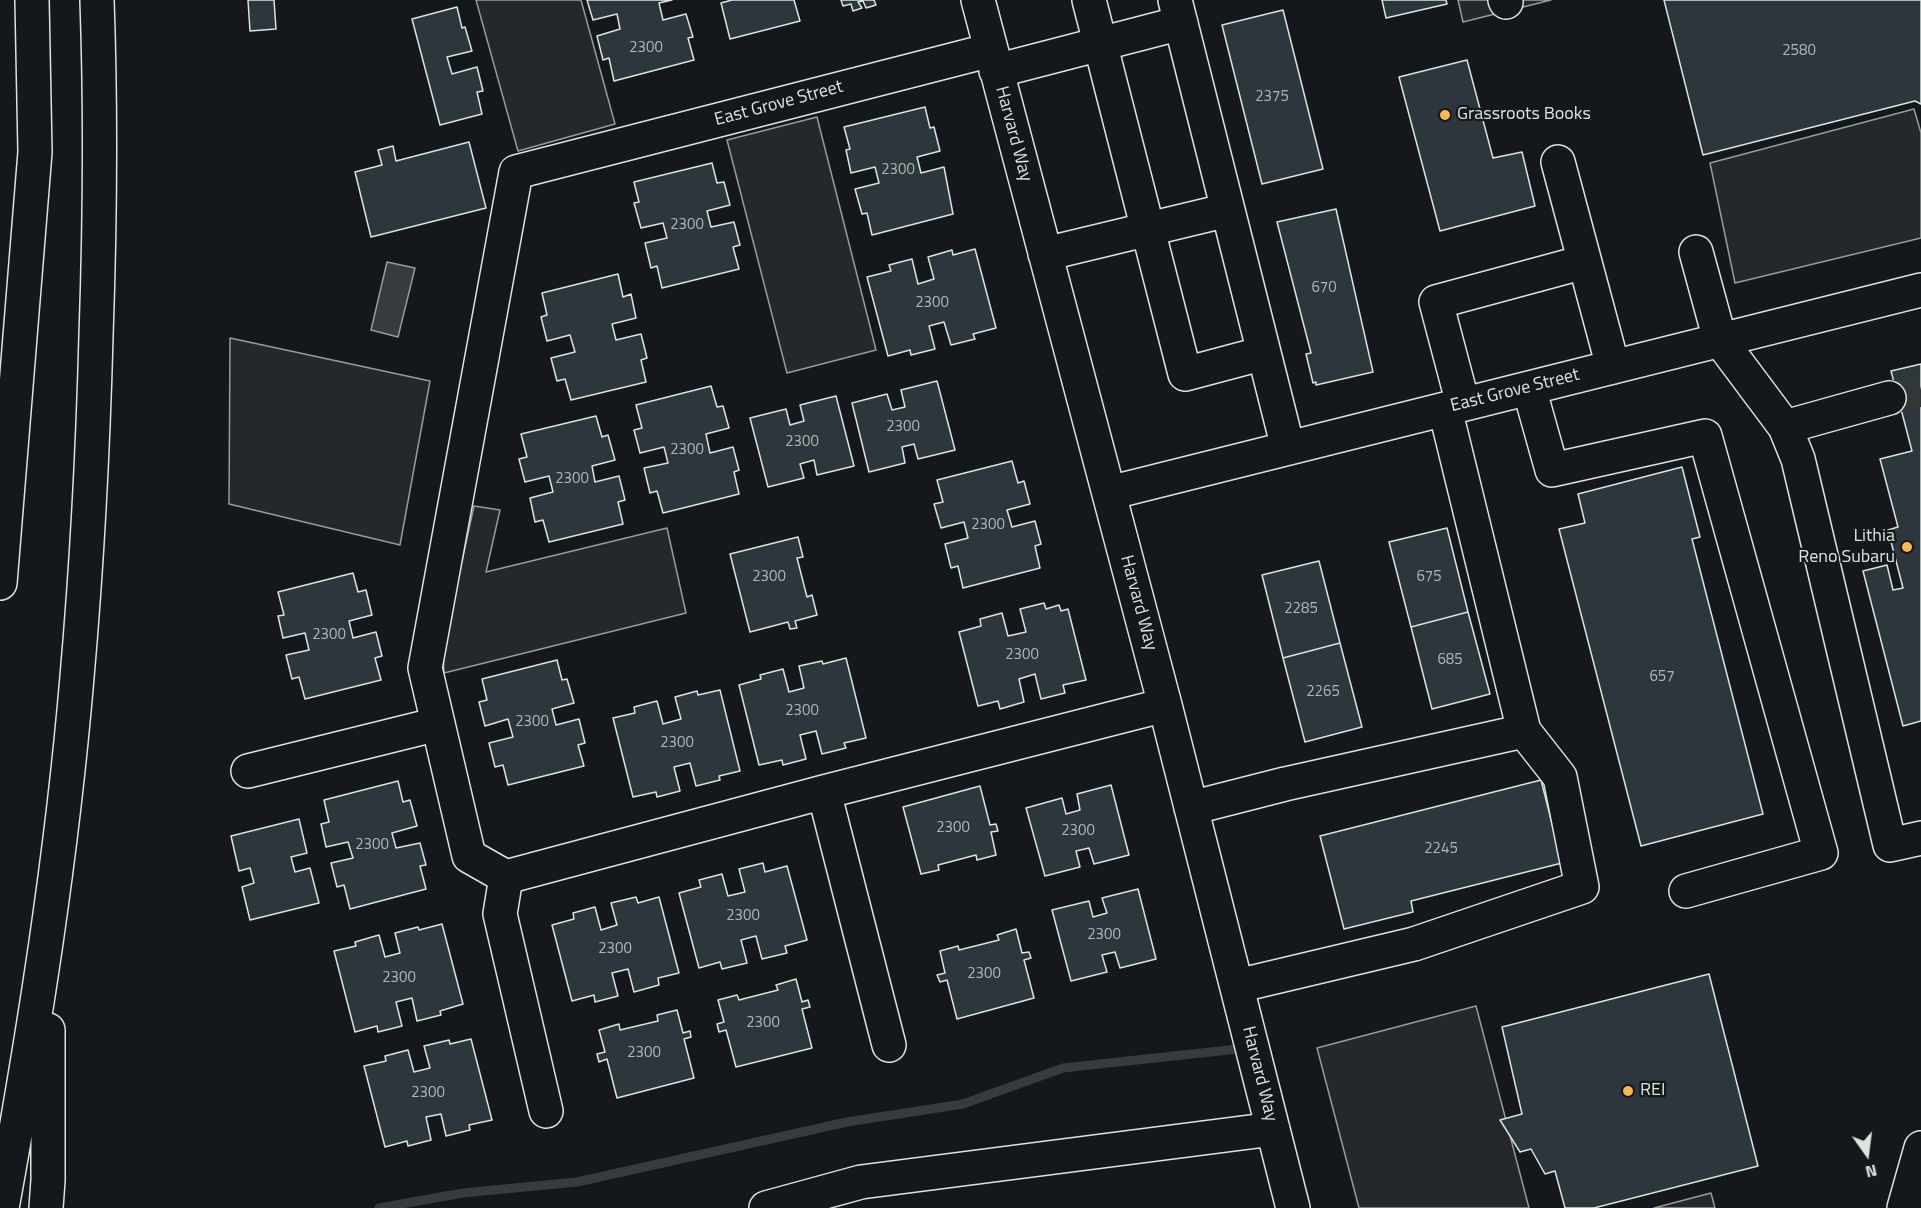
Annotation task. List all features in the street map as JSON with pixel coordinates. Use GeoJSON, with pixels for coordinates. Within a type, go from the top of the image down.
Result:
{"type":"FeatureCollection","features":[{"type":"Feature","properties":{"kind":"main road"},"geometry":{"type":"LineString","coordinates":[[0,583],[34,152],[32,0]]}},
{"type":"Feature","properties":{"kind":"main road"},"geometry":{"type":"LineString","coordinates":[[2,1208],[48,930],[77,677],[90,484],[98,260],[97,0]]}},
{"type":"Feature","properties":{"kind":"main road","name":"Harvard Way"},"geometry":{"type":"LineString","coordinates":[[978,0],[1165,705],[1293,1208]]}},
{"type":"Feature","properties":{"kind":"main road"},"geometry":{"type":"LineString","coordinates":[[1089,0],[1185,374],[1264,353]]}},
{"type":"Feature","properties":{"kind":"main road"},"geometry":{"type":"LineString","coordinates":[[1178,11],[1288,448]]}},
{"type":"Feature","properties":{"kind":"main road","name":"East Grove Street"},"geometry":{"type":"LineString","coordinates":[[438,724],[425,668],[516,172],[566,158],[994,60],[1100,42],[1178,11]]}},
{"type":"Feature","properties":{"kind":"main road"},"geometry":{"type":"LineString","coordinates":[[1558,162],[1613,367]]}},
{"type":"Feature","properties":{"kind":"main road"},"geometry":{"type":"LineString","coordinates":[[1046,254],[1228,210]]}},
{"type":"Feature","properties":{"kind":"main road"},"geometry":{"type":"LineString","coordinates":[[1696,252],[1720,340],[1785,427],[1798,459],[1890,845],[1921,838]]}},
{"type":"Feature","properties":{"kind":"main road"},"geometry":{"type":"LineString","coordinates":[[1237,986],[1414,944],[1582,887],[1560,777],[1524,731],[1454,407],[1436,302],[1584,262]]}},
{"type":"Feature","properties":{"kind":"main road","name":"East Grove Street"},"geometry":{"type":"LineString","coordinates":[[1109,492],[1921,291]]}},
{"type":"Feature","properties":{"kind":"main road"},"geometry":{"type":"LineString","coordinates":[[1529,388],[1552,470],[1705,436],[1821,853],[1686,891]]}},
{"type":"Feature","properties":{"kind":"main road"},"geometry":{"type":"LineString","coordinates":[[1785,427],[1889,398]]}},
{"type":"Feature","properties":{"kind":"main road"},"geometry":{"type":"LineString","coordinates":[[248,771],[438,724],[469,856],[506,877],[824,792],[1165,705]]}},
{"type":"Feature","properties":{"kind":"main road"},"geometry":{"type":"LineString","coordinates":[[1191,808],[1285,784],[1524,731]]}},
{"type":"Feature","properties":{"kind":"main road"},"geometry":{"type":"LineString","coordinates":[[824,792],[889,1045]]}},
{"type":"Feature","properties":{"kind":"main road"},"geometry":{"type":"LineString","coordinates":[[506,877],[500,914],[546,1111]]}},
{"type":"Feature","properties":{"kind":"main road"},"geometry":{"type":"LineString","coordinates":[[46,1208],[48,930]]}},
{"type":"Feature","properties":{"kind":"main road"},"geometry":{"type":"LineString","coordinates":[[766,1208],[861,1182],[1274,1129]]}},
{"type":"Feature","properties":{"kind":"main road"},"geometry":{"type":"LineString","coordinates":[[1904,1208],[1921,1148]]}},
{"type":"Feature","properties":{"kind":"shaded area"},"geometry":{"type":"Polygon","coordinates":[[[476,0],[581,0],[615,124],[518,151],[476,0]]]}},
{"type":"Feature","properties":{"kind":"shaded area"},"geometry":{"type":"Polygon","coordinates":[[[1458,0],[1551,0],[1463,22],[1458,0]]]}},
{"type":"Feature","properties":{"kind":"shaded area"},"geometry":{"type":"Polygon","coordinates":[[[1914,109],[1921,133],[1921,238],[1735,283],[1710,163],[1914,109]]]}},
{"type":"Feature","properties":{"kind":"shaded area"},"geometry":{"type":"Polygon","coordinates":[[[817,117],[876,350],[787,373],[727,140],[817,117]]]}},
{"type":"Feature","properties":{"kind":"shaded area"},"geometry":{"type":"Polygon","coordinates":[[[387,262],[415,268],[398,337],[371,330],[387,262]]]}},
{"type":"Feature","properties":{"kind":"shaded area"},"geometry":{"type":"Polygon","coordinates":[[[230,338],[430,381],[400,545],[229,504],[230,338]]]}},
{"type":"Feature","properties":{"kind":"shaded area"},"geometry":{"type":"Polygon","coordinates":[[[474,506],[500,510],[486,572],[667,528],[686,613],[444,673],[443,648],[474,506]]]}},
{"type":"Feature","properties":{"kind":"shaded area"},"geometry":{"type":"Polygon","coordinates":[[[1476,1006],[1529,1208],[1359,1208],[1317,1048],[1476,1006]]]}},
{"type":"Feature","properties":{"kind":"shaded area"},"geometry":{"type":"Polygon","coordinates":[[[1711,1193],[1715,1208],[1654,1208],[1711,1193]]]}},
{"type":"Feature","properties":{"kind":"building"},"geometry":{"type":"Polygon","coordinates":[[[248,0],[274,0],[276,29],[250,31],[248,0]]]}},
{"type":"Feature","properties":{"kind":"building"},"geometry":{"type":"Polygon","coordinates":[[[587,0],[672,0],[659,3],[663,20],[686,14],[693,37],[688,38],[694,60],[614,81],[609,58],[603,60],[597,36],[620,29],[617,14],[593,20],[587,0]]]}},
{"type":"Feature","properties":{"kind":"building"},"geometry":{"type":"Polygon","coordinates":[[[732,0],[794,0],[800,21],[730,39],[721,3],[732,0]]]}},
{"type":"Feature","properties":{"kind":"building"},"geometry":{"type":"Polygon","coordinates":[[[841,0],[874,0],[876,5],[866,8],[863,1],[858,2],[862,8],[853,11],[851,4],[843,6],[841,0]]]}},
{"type":"Feature","properties":{"kind":"building"},"geometry":{"type":"Polygon","coordinates":[[[1382,0],[1446,0],[1447,4],[1386,18],[1382,0]]]}},
{"type":"Feature","properties":{"kind":"building"},"geometry":{"type":"Polygon","coordinates":[[[1664,0],[1921,0],[1921,104],[1915,101],[1703,155],[1664,0]]]}},
{"type":"Feature","properties":{"kind":"building"},"geometry":{"type":"Polygon","coordinates":[[[457,7],[462,28],[465,27],[472,51],[447,57],[452,74],[477,67],[483,91],[477,92],[482,114],[440,125],[412,19],[457,7]]]}},
{"type":"Feature","properties":{"kind":"building"},"geometry":{"type":"Polygon","coordinates":[[[1283,10],[1323,169],[1262,184],[1222,25],[1283,10]]]}},
{"type":"Feature","properties":{"kind":"building","name":"Grassroots Books"},"geometry":{"type":"Polygon","coordinates":[[[1467,60],[1493,158],[1522,152],[1535,206],[1440,231],[1399,77],[1467,60]]]}},
{"type":"Feature","properties":{"kind":"building"},"geometry":{"type":"Polygon","coordinates":[[[925,107],[930,128],[934,127],[940,151],[917,157],[921,173],[944,167],[953,214],[872,235],[867,213],[862,214],[855,189],[879,183],[875,167],[851,173],[846,150],[850,149],[844,127],[925,107]]]}},
{"type":"Feature","properties":{"kind":"building"},"geometry":{"type":"Polygon","coordinates":[[[469,142],[486,208],[371,237],[355,172],[382,165],[378,150],[393,146],[396,161],[469,142]]]}},
{"type":"Feature","properties":{"kind":"building"},"geometry":{"type":"Polygon","coordinates":[[[712,163],[717,183],[724,182],[730,205],[707,211],[711,227],[734,222],[740,245],[733,247],[739,269],[662,288],[657,266],[651,268],[645,243],[667,238],[663,223],[641,228],[634,203],[639,202],[634,182],[712,163]]]}},
{"type":"Feature","properties":{"kind":"building"},"geometry":{"type":"Polygon","coordinates":[[[1336,209],[1373,372],[1316,385],[1316,382],[1313,383],[1306,354],[1311,353],[1277,222],[1336,209]]]}},
{"type":"Feature","properties":{"kind":"building"},"geometry":{"type":"Polygon","coordinates":[[[975,249],[996,328],[973,334],[975,339],[951,345],[944,322],[929,326],[935,349],[911,355],[910,350],[888,356],[867,277],[891,271],[889,265],[912,259],[918,284],[934,279],[928,257],[952,250],[953,255],[975,249]]]}},
{"type":"Feature","properties":{"kind":"building"},"geometry":{"type":"Polygon","coordinates":[[[618,274],[623,297],[631,294],[636,318],[612,324],[616,340],[641,334],[647,358],[641,360],[646,382],[571,400],[565,379],[557,381],[551,358],[575,352],[570,335],[547,341],[541,317],[547,315],[542,293],[618,274]]]}},
{"type":"Feature","properties":{"kind":"building","name":"Lithia Reno Subaru"},"geometry":{"type":"Polygon","coordinates":[[[1921,364],[1921,721],[1903,726],[1863,571],[1887,565],[1893,590],[1903,588],[1888,530],[1898,527],[1880,459],[1912,451],[1891,371],[1921,364]]]}},
{"type":"Feature","properties":{"kind":"building"},"geometry":{"type":"Polygon","coordinates":[[[937,381],[955,450],[918,459],[914,444],[902,447],[905,463],[869,472],[852,403],[887,394],[892,410],[905,407],[901,390],[937,381]]]}},
{"type":"Feature","properties":{"kind":"building"},"geometry":{"type":"Polygon","coordinates":[[[711,386],[717,407],[723,406],[729,428],[706,434],[710,453],[733,447],[739,470],[734,472],[739,494],[663,513],[657,491],[650,493],[644,468],[668,463],[664,447],[640,453],[634,430],[642,428],[636,405],[711,386]]]}},
{"type":"Feature","properties":{"kind":"building"},"geometry":{"type":"Polygon","coordinates":[[[836,396],[854,466],[817,475],[814,460],[800,464],[804,478],[768,487],[750,418],[786,409],[790,425],[804,421],[800,405],[836,396]]]}},
{"type":"Feature","properties":{"kind":"building"},"geometry":{"type":"Polygon","coordinates":[[[596,416],[602,437],[608,435],[615,460],[592,466],[595,482],[619,476],[625,500],[618,502],[623,524],[549,542],[543,520],[535,522],[530,498],[553,492],[549,476],[525,482],[519,459],[527,457],[521,434],[596,416]]]}},
{"type":"Feature","properties":{"kind":"building"},"geometry":{"type":"Polygon","coordinates":[[[1012,461],[1018,483],[1024,481],[1030,504],[1007,510],[1012,527],[1035,521],[1041,544],[1035,546],[1040,568],[963,588],[958,566],[951,568],[945,544],[968,538],[964,522],[941,528],[934,504],[943,502],[937,480],[1012,461]]]}},
{"type":"Feature","properties":{"kind":"building"},"geometry":{"type":"Polygon","coordinates":[[[1682,467],[1700,537],[1692,539],[1763,814],[1641,846],[1559,529],[1585,523],[1578,494],[1682,467]]]}},
{"type":"Feature","properties":{"kind":"building"},"geometry":{"type":"Polygon","coordinates":[[[1447,528],[1468,612],[1411,627],[1389,542],[1447,528]]]}},
{"type":"Feature","properties":{"kind":"building"},"geometry":{"type":"Polygon","coordinates":[[[798,537],[803,557],[797,558],[807,597],[812,595],[817,615],[795,621],[797,628],[790,629],[788,622],[750,632],[730,554],[798,537]]]}},
{"type":"Feature","properties":{"kind":"building"},"geometry":{"type":"Polygon","coordinates":[[[1319,561],[1340,643],[1283,658],[1262,575],[1319,561]]]}},
{"type":"Feature","properties":{"kind":"building"},"geometry":{"type":"Polygon","coordinates":[[[353,573],[358,592],[366,590],[372,615],[349,621],[353,638],[376,632],[382,656],[375,658],[381,680],[305,699],[299,677],[292,679],[286,655],[309,650],[305,633],[283,638],[278,616],[284,615],[278,592],[353,573]]]}},
{"type":"Feature","properties":{"kind":"building"},"geometry":{"type":"Polygon","coordinates":[[[1044,603],[1046,609],[1059,605],[1061,611],[1068,609],[1086,680],[1063,685],[1065,693],[1041,699],[1035,674],[1019,679],[1024,702],[1000,709],[998,701],[978,706],[959,632],[981,626],[980,619],[1002,613],[1008,636],[1026,632],[1020,609],[1044,603]]]}},
{"type":"Feature","properties":{"kind":"building"},"geometry":{"type":"Polygon","coordinates":[[[1468,612],[1490,694],[1432,709],[1411,627],[1468,612]]]}},
{"type":"Feature","properties":{"kind":"building"},"geometry":{"type":"Polygon","coordinates":[[[1340,643],[1362,727],[1305,742],[1283,658],[1340,643]]]}},
{"type":"Feature","properties":{"kind":"building"},"geometry":{"type":"Polygon","coordinates":[[[846,658],[866,738],[844,743],[846,748],[822,754],[816,731],[800,735],[806,759],[783,765],[782,760],[759,765],[739,685],[761,679],[760,675],[783,669],[789,692],[804,688],[799,666],[822,661],[823,664],[846,658]]]}},
{"type":"Feature","properties":{"kind":"building"},"geometry":{"type":"Polygon","coordinates":[[[557,660],[562,680],[567,679],[574,703],[552,709],[556,725],[579,719],[585,743],[578,745],[584,766],[508,785],[503,765],[495,767],[489,743],[513,737],[508,719],[485,726],[479,702],[487,700],[482,679],[557,660]]]}},
{"type":"Feature","properties":{"kind":"building"},"geometry":{"type":"Polygon","coordinates":[[[720,690],[740,771],[719,776],[720,780],[696,786],[690,763],[674,767],[680,791],[657,797],[656,792],[633,797],[613,718],[635,713],[634,707],[657,701],[663,724],[681,719],[675,697],[697,691],[698,695],[720,690]]]}},
{"type":"Feature","properties":{"kind":"building"},"geometry":{"type":"Polygon","coordinates":[[[1541,780],[1562,863],[1411,901],[1413,912],[1344,929],[1320,836],[1541,780]]]}},
{"type":"Feature","properties":{"kind":"building"},"geometry":{"type":"Polygon","coordinates":[[[398,781],[403,802],[410,800],[417,826],[392,833],[396,848],[420,843],[426,865],[420,866],[426,889],[350,909],[344,885],[337,887],[331,863],[353,858],[348,842],[326,847],[321,824],[329,822],[324,800],[398,781]]]}},
{"type":"Feature","properties":{"kind":"building"},"geometry":{"type":"Polygon","coordinates":[[[1111,785],[1129,855],[1094,864],[1089,848],[1076,851],[1080,867],[1045,876],[1026,808],[1062,798],[1066,814],[1080,810],[1077,794],[1111,785]]]}},
{"type":"Feature","properties":{"kind":"building"},"geometry":{"type":"Polygon","coordinates":[[[980,786],[990,825],[996,824],[998,831],[991,832],[996,855],[977,860],[976,855],[938,865],[939,870],[921,874],[903,807],[980,786]]]}},
{"type":"Feature","properties":{"kind":"building"},"geometry":{"type":"Polygon","coordinates":[[[299,819],[307,853],[291,857],[295,872],[310,868],[319,903],[250,920],[242,887],[254,883],[250,868],[239,871],[231,836],[299,819]]]}},
{"type":"Feature","properties":{"kind":"building"},"geometry":{"type":"Polygon","coordinates":[[[763,863],[765,872],[787,866],[807,940],[785,946],[787,953],[762,959],[756,936],[741,940],[747,963],[722,969],[720,962],[699,968],[679,893],[701,887],[699,880],[722,874],[728,896],[745,892],[739,869],[763,863]]]}},
{"type":"Feature","properties":{"kind":"building"},"geometry":{"type":"Polygon","coordinates":[[[1138,889],[1156,959],[1120,968],[1115,952],[1102,955],[1107,972],[1071,981],[1052,910],[1089,901],[1093,917],[1107,913],[1102,898],[1138,889]]]}},
{"type":"Feature","properties":{"kind":"building"},"geometry":{"type":"Polygon","coordinates":[[[636,897],[638,903],[659,897],[679,973],[658,978],[659,985],[634,992],[628,969],[612,973],[618,996],[595,1002],[594,995],[572,1001],[552,925],[574,919],[573,913],[595,907],[601,930],[617,925],[611,903],[636,897]]]}},
{"type":"Feature","properties":{"kind":"building"},"geometry":{"type":"Polygon","coordinates":[[[442,924],[463,1004],[440,1011],[441,1015],[417,1021],[412,998],[396,1002],[402,1026],[378,1032],[377,1026],[355,1032],[334,951],[356,946],[355,942],[379,935],[385,957],[400,953],[395,933],[442,924]]]}},
{"type":"Feature","properties":{"kind":"building"},"geometry":{"type":"Polygon","coordinates":[[[1016,929],[1022,953],[1029,952],[1031,958],[1024,960],[1034,998],[957,1019],[947,980],[940,982],[937,975],[945,973],[940,951],[958,946],[959,950],[999,940],[997,935],[1016,929]]]}},
{"type":"Feature","properties":{"kind":"building","name":"REI"},"geometry":{"type":"Polygon","coordinates":[[[1709,974],[1758,1166],[1594,1208],[1565,1208],[1555,1171],[1545,1174],[1531,1149],[1520,1152],[1500,1120],[1522,1114],[1502,1027],[1709,974]]]}},
{"type":"Feature","properties":{"kind":"building"},"geometry":{"type":"Polygon","coordinates":[[[796,979],[802,1002],[808,1000],[810,1007],[802,1009],[812,1048],[736,1067],[726,1030],[719,1032],[717,1024],[724,1022],[718,1000],[737,995],[739,1000],[778,990],[776,985],[796,979]]]}},
{"type":"Feature","properties":{"kind":"building"},"geometry":{"type":"Polygon","coordinates":[[[677,1010],[683,1033],[690,1031],[691,1037],[684,1039],[694,1078],[617,1098],[607,1059],[599,1062],[597,1054],[605,1052],[599,1030],[619,1024],[620,1030],[658,1021],[657,1015],[677,1010]]]}},
{"type":"Feature","properties":{"kind":"building"},"geometry":{"type":"Polygon","coordinates":[[[471,1039],[492,1120],[469,1125],[470,1130],[446,1136],[441,1114],[426,1117],[431,1140],[408,1146],[407,1141],[385,1147],[364,1066],[386,1061],[385,1056],[408,1050],[414,1072],[430,1068],[424,1046],[449,1040],[450,1044],[471,1039]]]}},
{"type":"Feature","properties":{"kind":"waterway"},"geometry":{"type":"LineString","coordinates":[[379,1208],[463,1193],[577,1182],[847,1122],[963,1104],[1063,1068],[1238,1049]]}},
{"type":"Feature","properties":{"kind":"tunnel"},"geometry":{"type":"LineString","coordinates":[[1889,398],[1921,390]]}},
{"type":"Feature","properties":{"kind":"place","name":"Grassroots Books"},"geometry":{"type":"Point","coordinates":[1445,115]}},
{"type":"Feature","properties":{"kind":"place","name":"Lithia Reno Subaru"},"geometry":{"type":"Point","coordinates":[1907,547]}},
{"type":"Feature","properties":{"kind":"place","name":"REI"},"geometry":{"type":"Point","coordinates":[1628,1091]}}]}
